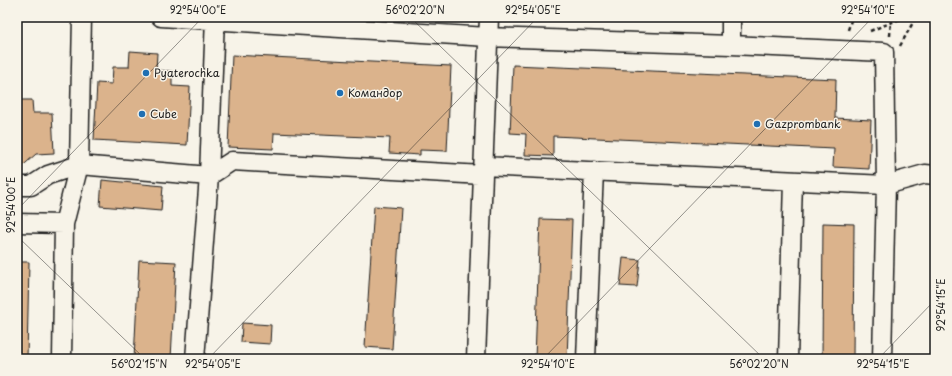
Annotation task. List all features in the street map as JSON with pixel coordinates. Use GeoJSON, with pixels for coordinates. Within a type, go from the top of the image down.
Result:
{"type":"FeatureCollection","features":[{"type":"Feature","properties":{"kind":"lane"},"geometry":{"type":"LineString","coordinates":[[62,359],[64,224],[79,164],[82,17]]}},
{"type":"Feature","properties":{"kind":"lane"},"geometry":{"type":"LineString","coordinates":[[161,17],[215,19],[488,37],[731,45],[884,52],[886,185],[882,359]]}},
{"type":"Feature","properties":{"kind":"lane"},"geometry":{"type":"LineString","coordinates":[[476,359],[489,17]]}},
{"type":"Feature","properties":{"kind":"lane"},"geometry":{"type":"LineString","coordinates":[[731,17],[731,45]]}},
{"type":"Feature","properties":{"kind":"lane"},"geometry":{"type":"LineString","coordinates":[[196,359],[210,176],[215,19]]}},
{"type":"Feature","properties":{"kind":"lane"},"geometry":{"type":"LineString","coordinates":[[17,186],[31,186],[48,175],[79,164],[210,176],[232,161],[483,171],[594,171],[886,185],[925,174],[935,175]]}},
{"type":"Feature","properties":{"kind":"lane"},"geometry":{"type":"LineString","coordinates":[[586,359],[594,171]]}},
{"type":"Feature","properties":{"kind":"lane"},"geometry":{"type":"LineString","coordinates":[[788,359],[793,181]]}},
{"type":"Feature","properties":{"kind":"lane"},"geometry":{"type":"LineString","coordinates":[[17,223],[64,224]]}},
{"type":"Feature","properties":{"kind":"path"},"geometry":{"type":"LineString","coordinates":[[848,30],[852,17]]}},
{"type":"Feature","properties":{"kind":"path"},"geometry":{"type":"LineString","coordinates":[[870,31],[905,17]]}},
{"type":"Feature","properties":{"kind":"building","name":"Cube"},"geometry":{"type":"Polygon","coordinates":[[[130,51],[157,53],[156,70],[172,71],[172,86],[190,87],[187,145],[94,140],[97,83],[112,84],[113,67],[129,67],[130,51]]]}},
{"type":"Feature","properties":{"kind":"building"},"geometry":{"type":"Polygon","coordinates":[[[232,55],[451,66],[447,151],[420,150],[420,155],[389,153],[390,138],[274,133],[273,149],[228,147],[232,55]]]}},
{"type":"Feature","properties":{"kind":"building"},"geometry":{"type":"Polygon","coordinates":[[[513,65],[836,79],[835,118],[871,120],[869,169],[833,167],[834,149],[553,136],[553,156],[525,155],[526,134],[510,133],[513,65]]]}},
{"type":"Feature","properties":{"kind":"building"},"geometry":{"type":"Polygon","coordinates":[[[17,100],[32,100],[33,113],[52,113],[54,153],[36,154],[17,171],[17,100]]]}},
{"type":"Feature","properties":{"kind":"building"},"geometry":{"type":"Polygon","coordinates":[[[102,180],[163,186],[161,211],[100,206],[102,180]]]}},
{"type":"Feature","properties":{"kind":"building"},"geometry":{"type":"Polygon","coordinates":[[[374,206],[401,208],[392,349],[365,347],[374,206]]]}},
{"type":"Feature","properties":{"kind":"building"},"geometry":{"type":"Polygon","coordinates":[[[540,219],[572,220],[567,359],[535,359],[540,219]]]}},
{"type":"Feature","properties":{"kind":"building"},"geometry":{"type":"Polygon","coordinates":[[[823,223],[854,224],[853,359],[822,359],[823,223]]]}},
{"type":"Feature","properties":{"kind":"building"},"geometry":{"type":"Polygon","coordinates":[[[623,258],[640,260],[637,287],[620,286],[623,258]]]}},
{"type":"Feature","properties":{"kind":"building"},"geometry":{"type":"Polygon","coordinates":[[[139,260],[176,262],[171,359],[134,359],[139,260]]]}},
{"type":"Feature","properties":{"kind":"building"},"geometry":{"type":"Polygon","coordinates":[[[17,262],[29,262],[27,359],[17,359],[17,262]]]}},
{"type":"Feature","properties":{"kind":"building"},"geometry":{"type":"Polygon","coordinates":[[[242,323],[271,325],[270,344],[241,342],[242,323]]]}},
{"type":"Feature","properties":{"kind":"place","name":"Pyaterochka"},"geometry":{"type":"Point","coordinates":[146,73]}},
{"type":"Feature","properties":{"kind":"place","name":"Командор"},"geometry":{"type":"Point","coordinates":[340,93]}},
{"type":"Feature","properties":{"kind":"place","name":"Cube"},"geometry":{"type":"Point","coordinates":[142,114]}},
{"type":"Feature","properties":{"kind":"place","name":"Gazprombank"},"geometry":{"type":"Point","coordinates":[757,124]}}]}
